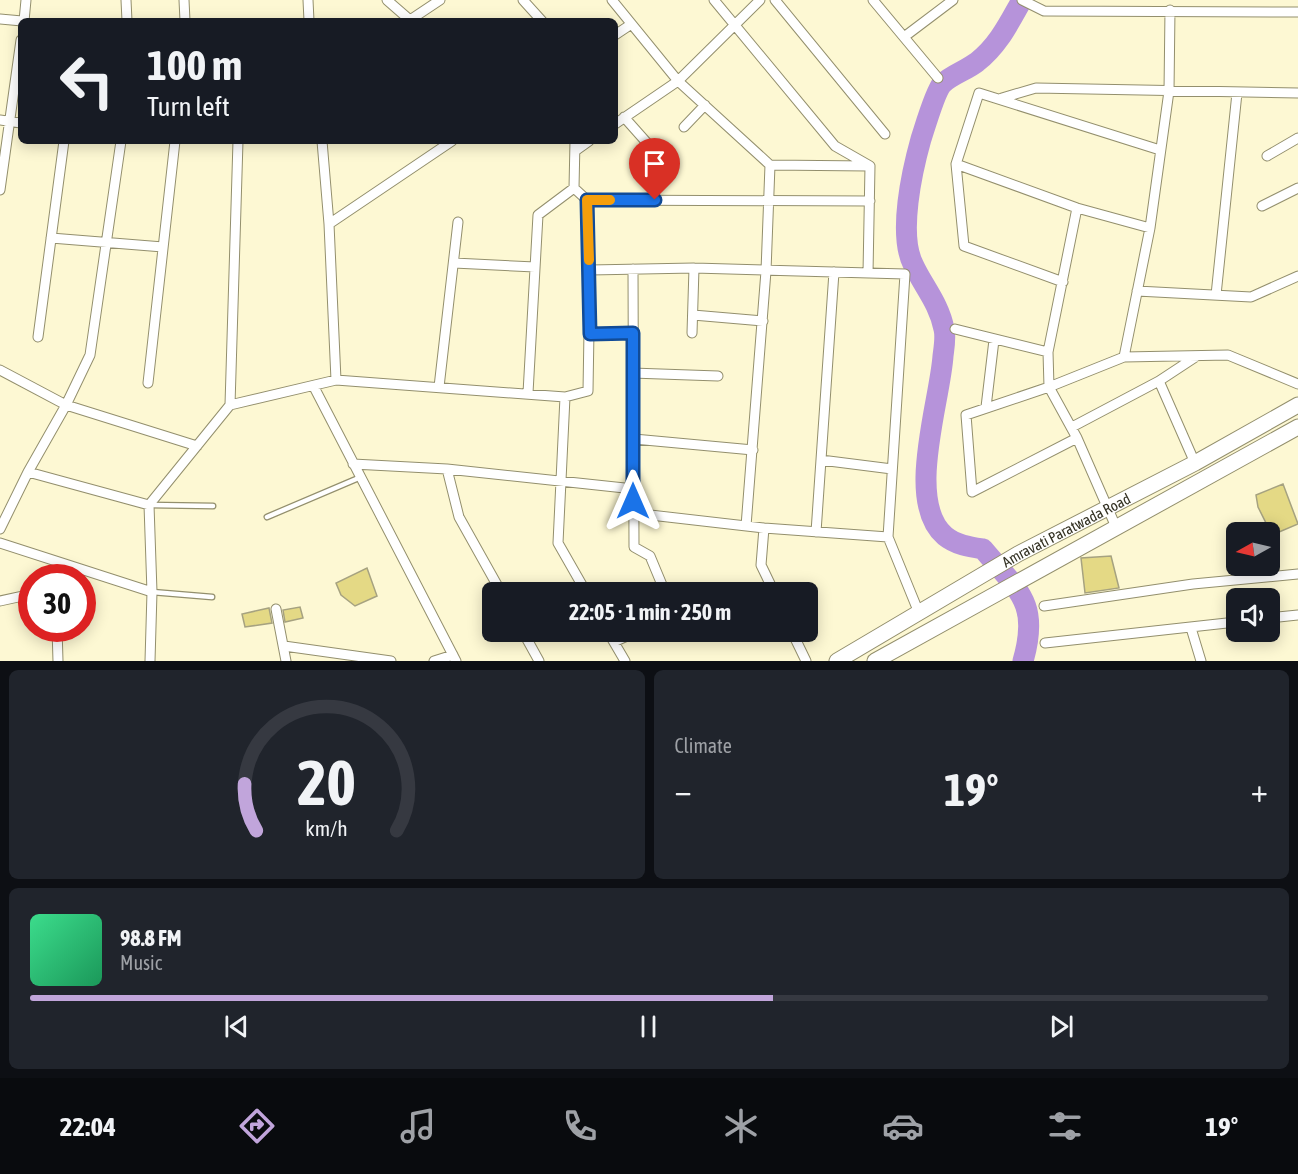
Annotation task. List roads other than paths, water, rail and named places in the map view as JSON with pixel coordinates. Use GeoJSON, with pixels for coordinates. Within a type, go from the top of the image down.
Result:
{"type":"FeatureCollection","features":[{"type":"Feature","properties":{"kind":"main road","name":"Amravati Paratwada Road"},"geometry":{"type":"LineString","coordinates":[[837,661],[1018,554],[1195,463],[1298,405]]}},
{"type":"Feature","properties":{"kind":"main road","name":"Amravati Paratwada Road"},"geometry":{"type":"LineString","coordinates":[[875,661],[1298,427]]}},
{"type":"Feature","properties":{"kind":"street"},"geometry":{"type":"LineString","coordinates":[[23,18],[26,0]]}},
{"type":"Feature","properties":{"kind":"street"},"geometry":{"type":"LineString","coordinates":[[126,0],[127,18]]}},
{"type":"Feature","properties":{"kind":"street"},"geometry":{"type":"LineString","coordinates":[[184,0],[185,18]]}},
{"type":"Feature","properties":{"kind":"street"},"geometry":{"type":"LineString","coordinates":[[309,0],[309,18]]}},
{"type":"Feature","properties":{"kind":"street"},"geometry":{"type":"LineString","coordinates":[[387,0],[408,18]]}},
{"type":"Feature","properties":{"kind":"street"},"geometry":{"type":"LineString","coordinates":[[413,18],[440,0]]}},
{"type":"Feature","properties":{"kind":"street"},"geometry":{"type":"LineString","coordinates":[[523,0],[539,18]]}},
{"type":"Feature","properties":{"kind":"street"},"geometry":{"type":"LineString","coordinates":[[612,0],[630,25],[678,81],[770,165],[870,166]]}},
{"type":"Feature","properties":{"kind":"street"},"geometry":{"type":"LineString","coordinates":[[714,0],[835,146],[870,166]]}},
{"type":"Feature","properties":{"kind":"street"},"geometry":{"type":"LineString","coordinates":[[618,122],[678,81],[760,0]]}},
{"type":"Feature","properties":{"kind":"street"},"geometry":{"type":"LineString","coordinates":[[775,0],[885,134]]}},
{"type":"Feature","properties":{"kind":"street"},"geometry":{"type":"LineString","coordinates":[[873,0],[938,78]]}},
{"type":"Feature","properties":{"kind":"street"},"geometry":{"type":"LineString","coordinates":[[904,37],[953,0]]}},
{"type":"Feature","properties":{"kind":"street"},"geometry":{"type":"LineString","coordinates":[[1022,0],[1044,11],[1170,10],[1217,5],[1296,12],[1296,0]]}},
{"type":"Feature","properties":{"kind":"street"},"geometry":{"type":"LineString","coordinates":[[1124,357],[1150,228],[1169,91],[1170,10]]}},
{"type":"Feature","properties":{"kind":"street"},"geometry":{"type":"LineString","coordinates":[[0,19],[18,21]]}},
{"type":"Feature","properties":{"kind":"street"},"geometry":{"type":"LineString","coordinates":[[618,33],[630,25]]}},
{"type":"Feature","properties":{"kind":"street"},"geometry":{"type":"LineString","coordinates":[[0,190],[5,121],[18,55]]}},
{"type":"Feature","properties":{"kind":"street"},"geometry":{"type":"LineString","coordinates":[[1001,98],[1036,88],[1298,93]]}},
{"type":"Feature","properties":{"kind":"street"},"geometry":{"type":"LineString","coordinates":[[1063,282],[964,246],[956,164],[979,93],[1001,98],[1160,150]]}},
{"type":"Feature","properties":{"kind":"street"},"geometry":{"type":"LineString","coordinates":[[1216,295],[1237,93]]}},
{"type":"Feature","properties":{"kind":"street"},"geometry":{"type":"LineString","coordinates":[[684,127],[705,105]]}},
{"type":"Feature","properties":{"kind":"street"},"geometry":{"type":"LineString","coordinates":[[624,117],[648,144]]}},
{"type":"Feature","properties":{"kind":"street"},"geometry":{"type":"LineString","coordinates":[[1267,156],[1298,138]]}},
{"type":"Feature","properties":{"kind":"street"},"geometry":{"type":"LineString","coordinates":[[38,337],[64,144]]}},
{"type":"Feature","properties":{"kind":"street"},"geometry":{"type":"LineString","coordinates":[[0,529],[3,513],[66,405],[90,355],[121,144]]}},
{"type":"Feature","properties":{"kind":"street"},"geometry":{"type":"LineString","coordinates":[[148,383],[175,144]]}},
{"type":"Feature","properties":{"kind":"street"},"geometry":{"type":"LineString","coordinates":[[150,661],[152,592],[149,505],[230,405],[238,144]]}},
{"type":"Feature","properties":{"kind":"street"},"geometry":{"type":"LineString","coordinates":[[322,144],[329,224],[336,380]]}},
{"type":"Feature","properties":{"kind":"street"},"geometry":{"type":"LineString","coordinates":[[434,144],[438,149]]}},
{"type":"Feature","properties":{"kind":"street"},"geometry":{"type":"LineString","coordinates":[[329,224],[447,144]]}},
{"type":"Feature","properties":{"kind":"street"},"geometry":{"type":"LineString","coordinates":[[528,393],[538,215],[573,188],[575,146]]}},
{"type":"Feature","properties":{"kind":"street"},"geometry":{"type":"LineString","coordinates":[[956,164],[1077,208],[1150,228]]}},
{"type":"Feature","properties":{"kind":"street"},"geometry":{"type":"LineString","coordinates":[[746,526],[763,321],[770,165]]}},
{"type":"Feature","properties":{"kind":"street"},"geometry":{"type":"LineString","coordinates":[[868,273],[870,166]]}},
{"type":"Feature","properties":{"kind":"street"},"geometry":{"type":"LineString","coordinates":[[573,188],[587,200],[870,201]]}},
{"type":"Feature","properties":{"kind":"street"},"geometry":{"type":"LineString","coordinates":[[1262,206],[1298,188]]}},
{"type":"Feature","properties":{"kind":"street"},"geometry":{"type":"LineString","coordinates":[[230,405],[336,380],[565,397],[588,391],[590,270],[587,200]]}},
{"type":"Feature","properties":{"kind":"street"},"geometry":{"type":"LineString","coordinates":[[1077,208],[1048,352],[1049,387],[1072,427],[1116,527]]}},
{"type":"Feature","properties":{"kind":"street"},"geometry":{"type":"LineString","coordinates":[[439,387],[458,222]]}},
{"type":"Feature","properties":{"kind":"street"},"geometry":{"type":"LineString","coordinates":[[51,238],[163,247]]}},
{"type":"Feature","properties":{"kind":"street"},"geometry":{"type":"LineString","coordinates":[[454,263],[535,267]]}},
{"type":"Feature","properties":{"kind":"street"},"geometry":{"type":"LineString","coordinates":[[590,270],[694,268],[905,274],[888,537],[919,613]]}},
{"type":"Feature","properties":{"kind":"street"},"geometry":{"type":"LineString","coordinates":[[692,333],[694,268]]}},
{"type":"Feature","properties":{"kind":"street"},"geometry":{"type":"LineString","coordinates":[[633,269],[633,547],[650,556],[661,582]]}},
{"type":"Feature","properties":{"kind":"street"},"geometry":{"type":"LineString","coordinates":[[816,532],[834,273]]}},
{"type":"Feature","properties":{"kind":"street"},"geometry":{"type":"LineString","coordinates":[[1137,291],[1260,295],[1298,276]]}},
{"type":"Feature","properties":{"kind":"street"},"geometry":{"type":"LineString","coordinates":[[693,315],[763,321]]}},
{"type":"Feature","properties":{"kind":"street"},"geometry":{"type":"LineString","coordinates":[[955,330],[1048,352]]}},
{"type":"Feature","properties":{"kind":"street"},"geometry":{"type":"LineString","coordinates":[[590,334],[633,333]]}},
{"type":"Feature","properties":{"kind":"street"},"geometry":{"type":"LineString","coordinates":[[986,407],[994,340]]}},
{"type":"Feature","properties":{"kind":"street"},"geometry":{"type":"LineString","coordinates":[[1077,438],[972,492],[966,415],[1049,387],[1124,357],[1228,355],[1298,384]]}},
{"type":"Feature","properties":{"kind":"street"},"geometry":{"type":"LineString","coordinates":[[1072,427],[1159,381],[1198,356]]}},
{"type":"Feature","properties":{"kind":"street"},"geometry":{"type":"LineString","coordinates":[[0,370],[66,405],[197,446]]}},
{"type":"Feature","properties":{"kind":"street"},"geometry":{"type":"LineString","coordinates":[[632,373],[718,376]]}},
{"type":"Feature","properties":{"kind":"street"},"geometry":{"type":"LineString","coordinates":[[1159,381],[1195,463]]}},
{"type":"Feature","properties":{"kind":"street"},"geometry":{"type":"LineString","coordinates":[[314,387],[455,658],[434,661]]}},
{"type":"Feature","properties":{"kind":"street"},"geometry":{"type":"LineString","coordinates":[[565,397],[558,543],[580,582]]}},
{"type":"Feature","properties":{"kind":"street"},"geometry":{"type":"LineString","coordinates":[[634,439],[753,450]]}},
{"type":"Feature","properties":{"kind":"street"},"geometry":{"type":"LineString","coordinates":[[821,460],[892,469]]}},
{"type":"Feature","properties":{"kind":"street"},"geometry":{"type":"LineString","coordinates":[[353,464],[562,479],[633,489]]}},
{"type":"Feature","properties":{"kind":"street"},"geometry":{"type":"LineString","coordinates":[[447,469],[459,517],[495,582]]}},
{"type":"Feature","properties":{"kind":"street"},"geometry":{"type":"LineString","coordinates":[[28,472],[149,505]]}},
{"type":"Feature","properties":{"kind":"street"},"geometry":{"type":"LineString","coordinates":[[633,513],[764,528],[888,537]]}},
{"type":"Feature","properties":{"kind":"street"},"geometry":{"type":"LineString","coordinates":[[764,528],[761,565],[769,582]]}},
{"type":"Feature","properties":{"kind":"street"},"geometry":{"type":"LineString","coordinates":[[0,543],[152,592]]}},
{"type":"Feature","properties":{"kind":"street"},"geometry":{"type":"LineString","coordinates":[[1044,606],[1193,584],[1298,574]]}},
{"type":"Feature","properties":{"kind":"street"},"geometry":{"type":"LineString","coordinates":[[0,601],[18,597]]}},
{"type":"Feature","properties":{"kind":"street"},"geometry":{"type":"LineString","coordinates":[[276,609],[286,661]]}},
{"type":"Feature","properties":{"kind":"street"},"geometry":{"type":"LineString","coordinates":[[1280,617],[1298,615]]}},
{"type":"Feature","properties":{"kind":"street"},"geometry":{"type":"LineString","coordinates":[[1045,643],[1226,623]]}},
{"type":"Feature","properties":{"kind":"street"},"geometry":{"type":"LineString","coordinates":[[1191,628],[1201,661]]}},
{"type":"Feature","properties":{"kind":"street"},"geometry":{"type":"LineString","coordinates":[[57,642],[58,661]]}},
{"type":"Feature","properties":{"kind":"street"},"geometry":{"type":"LineString","coordinates":[[529,642],[539,661]]}},
{"type":"Feature","properties":{"kind":"street"},"geometry":{"type":"LineString","coordinates":[[614,642],[625,661]]}},
{"type":"Feature","properties":{"kind":"street"},"geometry":{"type":"LineString","coordinates":[[797,642],[806,661]]}},
{"type":"Feature","properties":{"kind":"street"},"geometry":{"type":"LineString","coordinates":[[284,646],[391,661]]}},
{"type":"Feature","properties":{"kind":"lane"},"geometry":{"type":"LineString","coordinates":[[267,517],[361,477]]}},
{"type":"Feature","properties":{"kind":"lane"},"geometry":{"type":"LineString","coordinates":[[149,505],[213,506]]}},
{"type":"Feature","properties":{"kind":"lane"},"geometry":{"type":"LineString","coordinates":[[152,592],[212,597]]}},
{"type":"Feature","properties":{"kind":"waterway"},"geometry":{"type":"LineString","coordinates":[[1022,0],[991,49],[977,62],[950,78],[939,88],[917,152],[908,202],[907,236],[913,264],[938,311],[945,335],[941,376],[928,450],[927,500],[933,520],[945,536],[958,544],[983,549],[1016,587],[1023,599],[1029,625],[1023,661]]}}]}
